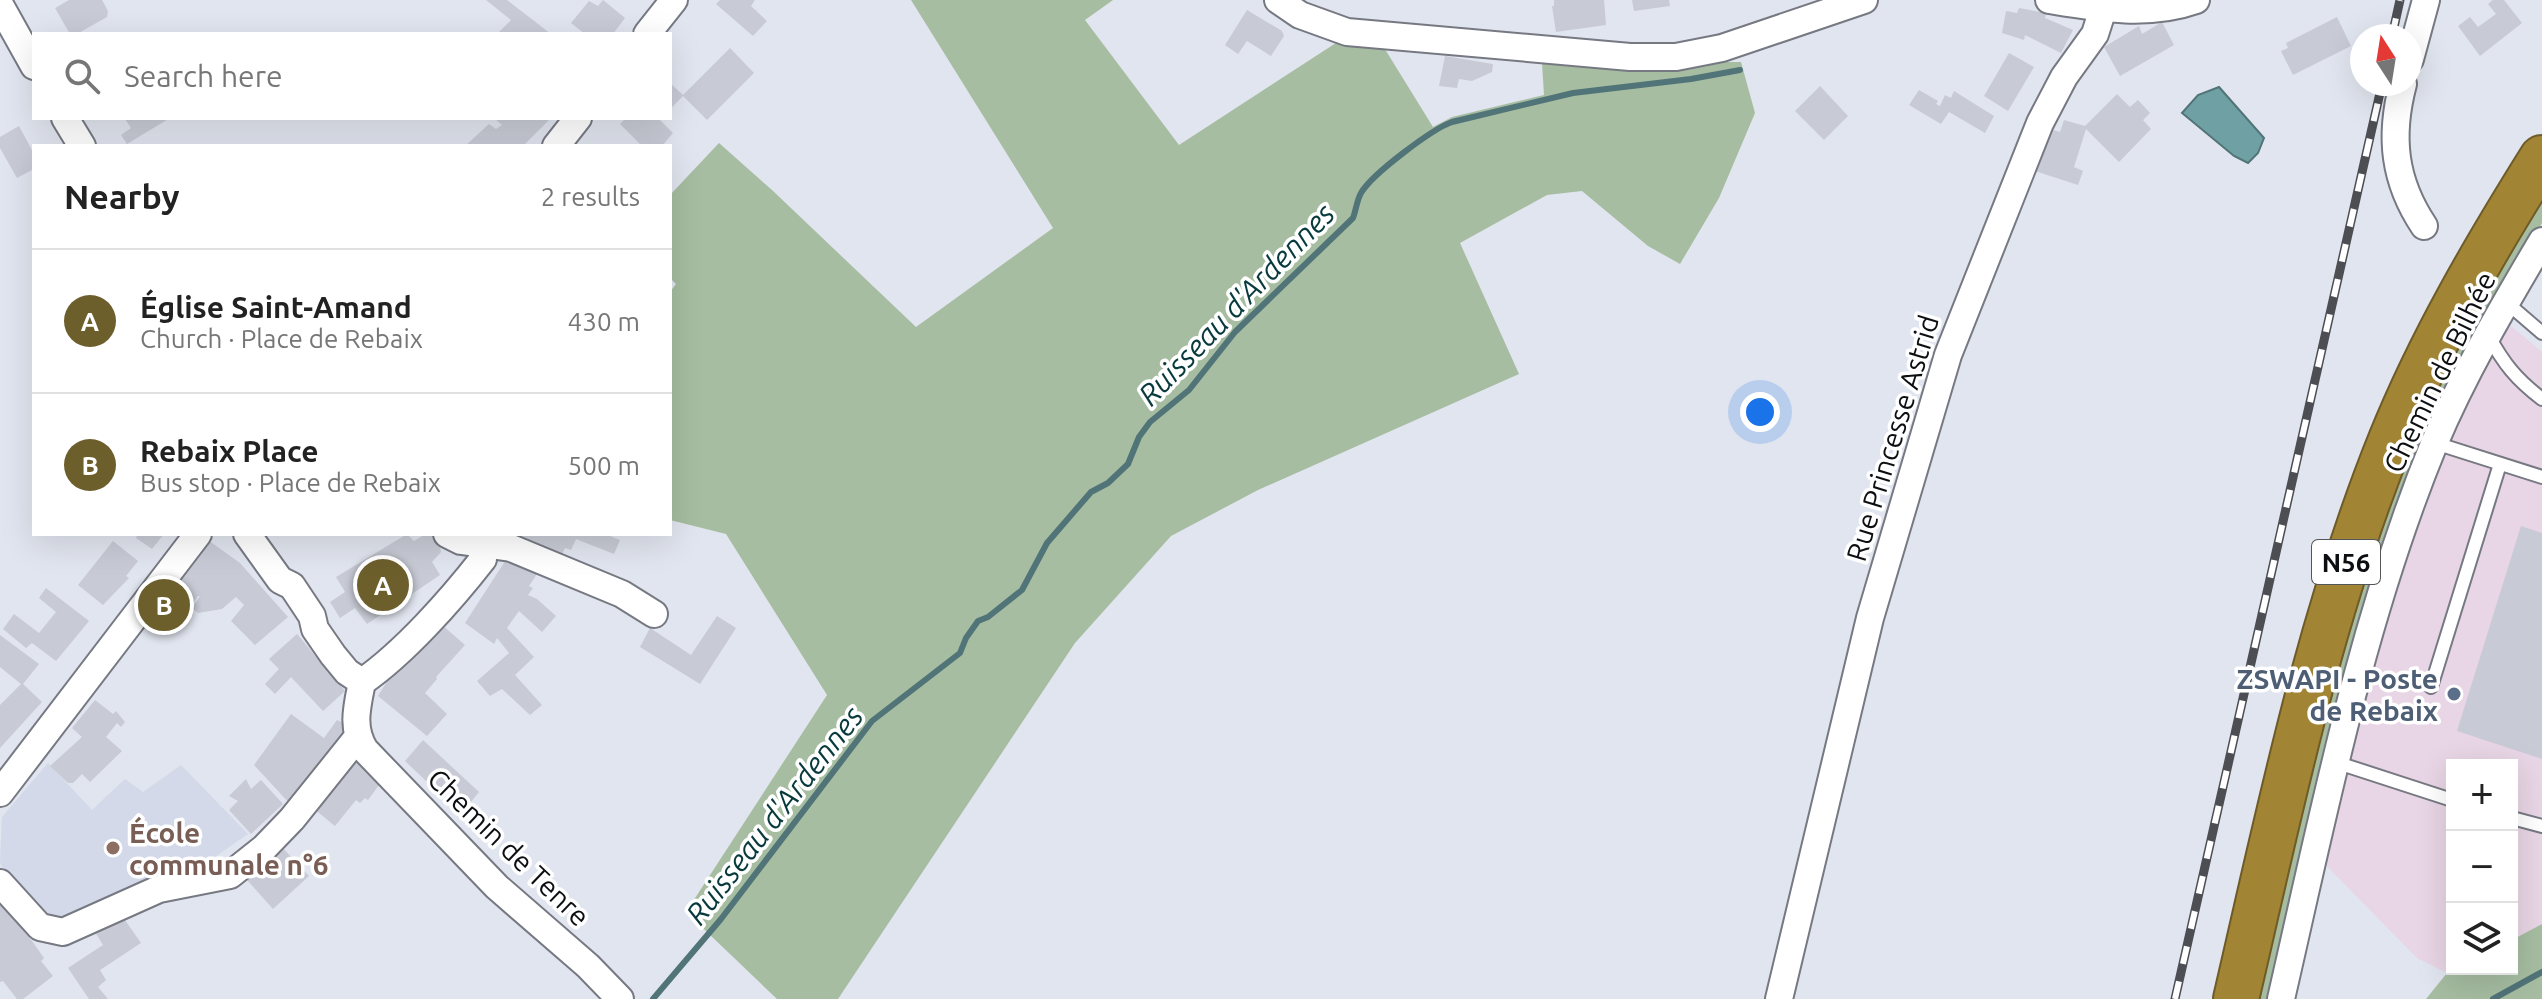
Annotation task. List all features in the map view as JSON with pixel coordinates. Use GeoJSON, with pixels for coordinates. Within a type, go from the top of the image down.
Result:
{"type":"FeatureCollection","features":[{"type":"Feature","properties":{"kind":"highway","name":"N56"},"geometry":{"type":"LineString","coordinates":[[2236,999],[2298,730],[2329,612],[2357,530],[2391,438],[2441,330],[2484,250],[2542,158]]}},
{"type":"Feature","properties":{"kind":"street"},"geometry":{"type":"LineString","coordinates":[[649,32],[674,0]]}},
{"type":"Feature","properties":{"kind":"street"},"geometry":{"type":"LineString","coordinates":[[1278,0],[1300,15],[1347,32],[1646,57],[1676,57],[1722,48],[1864,0]]}},
{"type":"Feature","properties":{"kind":"street"},"geometry":{"type":"LineString","coordinates":[[2049,0],[2142,11],[2196,0]]}},
{"type":"Feature","properties":{"kind":"street"},"geometry":{"type":"LineString","coordinates":[[2419,24],[2426,0]]}},
{"type":"Feature","properties":{"kind":"street","name":"Rue Princesse Astrid"},"geometry":{"type":"LineString","coordinates":[[1779,999],[1870,618],[1948,355],[2040,123],[2064,77],[2095,34],[2102,4]]}},
{"type":"Feature","properties":{"kind":"street"},"geometry":{"type":"LineString","coordinates":[[0,5],[32,62]]}},
{"type":"Feature","properties":{"kind":"street"},"geometry":{"type":"LineString","coordinates":[[2401,96],[2395,142],[2397,168],[2404,193],[2424,226]]}},
{"type":"Feature","properties":{"kind":"street"},"geometry":{"type":"LineString","coordinates":[[66,120],[81,144]]}},
{"type":"Feature","properties":{"kind":"street"},"geometry":{"type":"LineString","coordinates":[[558,144],[576,120]]}},
{"type":"Feature","properties":{"kind":"street","name":"Chemin de Bilhée"},"geometry":{"type":"LineString","coordinates":[[2281,999],[2335,762],[2398,539],[2435,443],[2487,333],[2542,241]]}},
{"type":"Feature","properties":{"kind":"street"},"geometry":{"type":"LineString","coordinates":[[0,793],[196,536]]}},
{"type":"Feature","properties":{"kind":"street"},"geometry":{"type":"LineString","coordinates":[[248,536],[280,580],[292,586],[333,655],[347,672],[362,682]]}},
{"type":"Feature","properties":{"kind":"street"},"geometry":{"type":"LineString","coordinates":[[451,536],[461,541],[484,539],[511,548],[622,594],[654,614]]}},
{"type":"Feature","properties":{"kind":"street"},"geometry":{"type":"LineString","coordinates":[[0,883],[40,927],[63,932],[159,889],[230,875],[264,848],[292,819],[357,738],[355,727],[362,682],[397,653],[466,581],[483,559],[484,539]]}},
{"type":"Feature","properties":{"kind":"street","name":"Chemin de Tenre"},"geometry":{"type":"LineString","coordinates":[[357,738],[497,887],[588,966],[620,999]]}},
{"type":"Feature","properties":{"kind":"lane"},"geometry":{"type":"LineString","coordinates":[[2506,302],[2542,333]]}},
{"type":"Feature","properties":{"kind":"lane"},"geometry":{"type":"LineString","coordinates":[[2487,333],[2503,364],[2542,399]]}},
{"type":"Feature","properties":{"kind":"lane"},"geometry":{"type":"LineString","coordinates":[[2435,443],[2542,477]]}},
{"type":"Feature","properties":{"kind":"lane"},"geometry":{"type":"LineString","coordinates":[[2431,687],[2500,464]]}},
{"type":"Feature","properties":{"kind":"lane"},"geometry":{"type":"LineString","coordinates":[[2335,762],[2446,798]]}},
{"type":"Feature","properties":{"kind":"lane"},"geometry":{"type":"LineString","coordinates":[[2518,820],[2542,826]]}},
{"type":"Feature","properties":{"kind":"shaded area","name":"ZSWAPI - Poste de Rebaix"},"geometry":{"type":"Polygon","coordinates":[[[2511,326],[2542,352],[2542,924],[2518,937],[2518,759],[2446,759],[2446,972],[2417,958],[2324,863],[2383,623],[2437,464],[2490,344],[2511,326]]]}},
{"type":"Feature","properties":{"kind":"shaded area","name":"École communale n°6"},"geometry":{"type":"Polygon","coordinates":[[[48,763],[92,810],[125,779],[143,792],[181,765],[248,834],[193,872],[56,922],[7,876],[0,863],[2,817],[48,763]]]}},
{"type":"Feature","properties":{"kind":"green space"},"geometry":{"type":"Polygon","coordinates":[[[911,0],[1113,0],[1085,20],[1179,145],[1339,41],[1383,46],[1433,127],[1452,117],[1544,95],[1542,63],[1741,62],[1755,113],[1719,198],[1680,264],[1648,246],[1582,191],[1547,195],[1460,243],[1519,374],[1258,490],[1171,536],[1075,643],[838,999],[777,999],[686,912],[827,695],[726,534],[672,520],[672,289],[676,284],[672,280],[672,193],[719,143],[916,327],[1053,228],[911,0]]]}},
{"type":"Feature","properties":{"kind":"green space"},"geometry":{"type":"Polygon","coordinates":[[[2542,197],[2542,223],[2463,360],[2273,999],[2257,999],[2356,590],[2411,442],[2482,296],[2542,197]]]}},
{"type":"Feature","properties":{"kind":"green space"},"geometry":{"type":"Polygon","coordinates":[[[2542,924],[2542,999],[2426,999],[2446,974],[2518,975],[2518,937],[2542,924]]]}},
{"type":"Feature","properties":{"kind":"water"},"geometry":{"type":"Polygon","coordinates":[[[2219,87],[2264,138],[2258,153],[2248,163],[2234,156],[2182,113],[2198,95],[2219,87]]]}},
{"type":"Feature","properties":{"kind":"building"},"geometry":{"type":"Polygon","coordinates":[[[69,0],[102,0],[108,11],[107,17],[81,32],[69,32],[55,8],[69,0]]]}},
{"type":"Feature","properties":{"kind":"building"},"geometry":{"type":"Polygon","coordinates":[[[486,0],[507,0],[548,32],[499,32],[511,20],[486,0]]]}},
{"type":"Feature","properties":{"kind":"building"},"geometry":{"type":"Polygon","coordinates":[[[603,0],[625,18],[614,32],[582,32],[571,23],[589,1],[598,6],[603,0]]]}},
{"type":"Feature","properties":{"kind":"building"},"geometry":{"type":"Polygon","coordinates":[[[720,0],[755,0],[751,6],[767,21],[753,36],[716,4],[720,0]]]}},
{"type":"Feature","properties":{"kind":"building"},"geometry":{"type":"Polygon","coordinates":[[[1554,0],[1604,0],[1606,25],[1556,32],[1554,0]]]}},
{"type":"Feature","properties":{"kind":"building"},"geometry":{"type":"Polygon","coordinates":[[[1632,0],[1669,0],[1670,6],[1634,11],[1632,0]]]}},
{"type":"Feature","properties":{"kind":"building"},"geometry":{"type":"Polygon","coordinates":[[[2493,0],[2504,0],[2522,23],[2480,56],[2458,26],[2470,17],[2478,27],[2496,14],[2488,4],[2493,0]]]}},
{"type":"Feature","properties":{"kind":"building"},"geometry":{"type":"Polygon","coordinates":[[[2019,8],[2046,13],[2045,18],[2073,30],[2061,53],[2025,35],[2024,40],[2002,33],[2006,11],[2017,13],[2019,8]]]}},
{"type":"Feature","properties":{"kind":"building"},"geometry":{"type":"Polygon","coordinates":[[[1247,10],[1282,31],[1284,36],[1271,56],[1247,41],[1238,54],[1225,45],[1247,10]]]}},
{"type":"Feature","properties":{"kind":"building"},"geometry":{"type":"Polygon","coordinates":[[[2337,17],[2350,46],[2293,75],[2281,51],[2288,48],[2286,43],[2337,17]]]}},
{"type":"Feature","properties":{"kind":"building"},"geometry":{"type":"Polygon","coordinates":[[[2162,22],[2174,45],[2120,76],[2104,47],[2139,26],[2142,34],[2162,22]]]}},
{"type":"Feature","properties":{"kind":"building"},"geometry":{"type":"Polygon","coordinates":[[[730,48],[754,73],[707,120],[683,96],[672,107],[672,85],[683,95],[730,48]]]}},
{"type":"Feature","properties":{"kind":"building"},"geometry":{"type":"Polygon","coordinates":[[[2009,53],[2034,67],[2008,111],[1984,96],[2009,53]]]}},
{"type":"Feature","properties":{"kind":"building"},"geometry":{"type":"Polygon","coordinates":[[[1445,56],[1493,64],[1492,72],[1472,81],[1459,79],[1457,88],[1439,86],[1445,56]]]}},
{"type":"Feature","properties":{"kind":"building"},"geometry":{"type":"Polygon","coordinates":[[[1820,86],[1848,116],[1824,140],[1795,111],[1820,86]]]}},
{"type":"Feature","properties":{"kind":"building"},"geometry":{"type":"Polygon","coordinates":[[[1919,90],[1938,101],[1936,104],[1940,106],[1945,95],[1951,98],[1954,91],[1994,116],[1985,133],[1949,112],[1941,124],[1909,105],[1919,90]]]}},
{"type":"Feature","properties":{"kind":"building"},"geometry":{"type":"Polygon","coordinates":[[[2117,94],[2130,107],[2138,100],[2150,113],[2143,120],[2151,129],[2119,162],[2086,129],[2074,167],[2083,171],[2078,185],[2035,171],[2047,128],[2060,132],[2064,120],[2085,126],[2117,94]]]}},
{"type":"Feature","properties":{"kind":"building"},"geometry":{"type":"Polygon","coordinates":[[[126,120],[167,120],[127,144],[121,135],[131,128],[126,120]]]}},
{"type":"Feature","properties":{"kind":"building"},"geometry":{"type":"Polygon","coordinates":[[[496,120],[549,120],[525,144],[467,144],[489,124],[496,129],[502,125],[496,120]]]}},
{"type":"Feature","properties":{"kind":"building"},"geometry":{"type":"Polygon","coordinates":[[[624,120],[660,120],[673,133],[664,144],[640,144],[620,124],[624,120]]]}},
{"type":"Feature","properties":{"kind":"building"},"geometry":{"type":"Polygon","coordinates":[[[19,126],[32,150],[32,170],[17,178],[0,148],[0,137],[19,126]]]}},
{"type":"Feature","properties":{"kind":"building"},"geometry":{"type":"Polygon","coordinates":[[[2521,526],[2542,533],[2542,759],[2457,731],[2521,526]]]}},
{"type":"Feature","properties":{"kind":"building"},"geometry":{"type":"Polygon","coordinates":[[[137,536],[162,536],[152,549],[137,536]]]}},
{"type":"Feature","properties":{"kind":"building"},"geometry":{"type":"Polygon","coordinates":[[[404,536],[414,541],[422,536],[438,537],[441,552],[432,562],[440,575],[367,624],[355,608],[340,618],[330,602],[345,592],[336,577],[404,536]]]}},
{"type":"Feature","properties":{"kind":"building"},"geometry":{"type":"Polygon","coordinates":[[[516,536],[610,536],[620,540],[614,554],[576,539],[571,550],[565,548],[559,561],[513,543],[516,536]]]}},
{"type":"Feature","properties":{"kind":"building"},"geometry":{"type":"Polygon","coordinates":[[[208,540],[240,563],[288,617],[255,645],[231,621],[244,605],[236,597],[222,609],[198,613],[192,608],[198,596],[181,619],[162,605],[208,540]]]}},
{"type":"Feature","properties":{"kind":"building"},"geometry":{"type":"Polygon","coordinates":[[[113,541],[138,561],[126,576],[129,578],[103,605],[78,585],[113,541]]]}},
{"type":"Feature","properties":{"kind":"building"},"geometry":{"type":"Polygon","coordinates":[[[511,552],[539,571],[529,586],[533,588],[528,595],[556,616],[542,632],[519,611],[507,628],[534,657],[515,675],[542,705],[530,715],[502,689],[490,696],[477,681],[509,653],[497,638],[494,644],[465,623],[511,552]]]}},
{"type":"Feature","properties":{"kind":"building"},"geometry":{"type":"Polygon","coordinates":[[[46,588],[89,621],[56,661],[32,643],[26,648],[3,629],[14,614],[39,633],[56,612],[39,598],[46,588]]]}},
{"type":"Feature","properties":{"kind":"building"},"geometry":{"type":"Polygon","coordinates":[[[717,616],[736,628],[700,684],[640,647],[650,628],[691,655],[717,616]]]}},
{"type":"Feature","properties":{"kind":"building"},"geometry":{"type":"Polygon","coordinates":[[[441,624],[465,645],[425,693],[447,714],[427,736],[378,696],[389,678],[441,624]]]}},
{"type":"Feature","properties":{"kind":"building"},"geometry":{"type":"Polygon","coordinates":[[[297,634],[345,691],[323,711],[291,677],[275,694],[265,684],[279,669],[269,659],[297,634]]]}},
{"type":"Feature","properties":{"kind":"building"},"geometry":{"type":"Polygon","coordinates":[[[0,635],[39,664],[23,684],[42,702],[0,748],[0,705],[21,684],[0,667],[0,635]]]}},
{"type":"Feature","properties":{"kind":"building"},"geometry":{"type":"Polygon","coordinates":[[[95,700],[113,714],[116,711],[125,722],[121,727],[117,723],[106,737],[122,751],[90,782],[82,774],[73,783],[68,783],[50,766],[82,737],[72,728],[95,700]]]}},
{"type":"Feature","properties":{"kind":"building"},"geometry":{"type":"Polygon","coordinates":[[[291,714],[324,738],[337,720],[346,724],[339,747],[292,806],[254,765],[291,714]]]}},
{"type":"Feature","properties":{"kind":"building"},"geometry":{"type":"Polygon","coordinates":[[[423,740],[479,792],[461,814],[405,761],[423,740]]]}},
{"type":"Feature","properties":{"kind":"building"},"geometry":{"type":"Polygon","coordinates":[[[354,755],[384,778],[368,800],[365,798],[360,803],[356,800],[335,826],[313,808],[354,755]]]}},
{"type":"Feature","properties":{"kind":"building"},"geometry":{"type":"Polygon","coordinates":[[[246,779],[251,789],[261,780],[283,804],[251,834],[229,810],[238,801],[229,796],[246,779]]]}},
{"type":"Feature","properties":{"kind":"building"},"geometry":{"type":"Polygon","coordinates":[[[282,847],[309,876],[273,909],[247,880],[282,847]]]}},
{"type":"Feature","properties":{"kind":"building"},"geometry":{"type":"Polygon","coordinates":[[[0,894],[31,929],[27,934],[53,976],[23,999],[17,999],[3,981],[0,982],[0,894]]]}},
{"type":"Feature","properties":{"kind":"building"},"geometry":{"type":"Polygon","coordinates":[[[120,913],[141,943],[100,970],[106,980],[98,987],[108,999],[89,999],[68,968],[103,945],[92,927],[120,913]]]}},
{"type":"Feature","properties":{"kind":"waterway","name":"Ruisseau d'Ardennes"},"geometry":{"type":"LineString","coordinates":[[653,999],[721,919],[872,721],[960,653],[978,621],[988,617],[1022,590],[1047,543],[1091,492],[1108,483],[1128,464],[1139,437],[1150,422],[1189,390],[1235,332],[1353,218],[1361,193],[1389,164],[1431,133],[1452,122],[1573,93],[1740,70]]}},
{"type":"Feature","properties":{"kind":"waterway"},"geometry":{"type":"LineString","coordinates":[[2493,999],[2542,972]]}},
{"type":"Feature","properties":{"kind":"railway"},"geometry":{"type":"LineString","coordinates":[[2395,24],[2400,0]]}},
{"type":"Feature","properties":{"kind":"railway"},"geometry":{"type":"LineString","coordinates":[[2175,999],[2379,96]]}},
{"type":"Feature","properties":{"kind":"place","name":"Église Saint-Amand"},"geometry":{"type":"Point","coordinates":[383,585]}},
{"type":"Feature","properties":{"kind":"place","name":"Rebaix Place"},"geometry":{"type":"Point","coordinates":[164,605]}},
{"type":"Feature","properties":{"kind":"place","name":"ZSWAPI - Poste de Rebaix"},"geometry":{"type":"Point","coordinates":[2454,694]}},
{"type":"Feature","properties":{"kind":"place","name":"École communale n°6"},"geometry":{"type":"Point","coordinates":[113,848]}}]}
